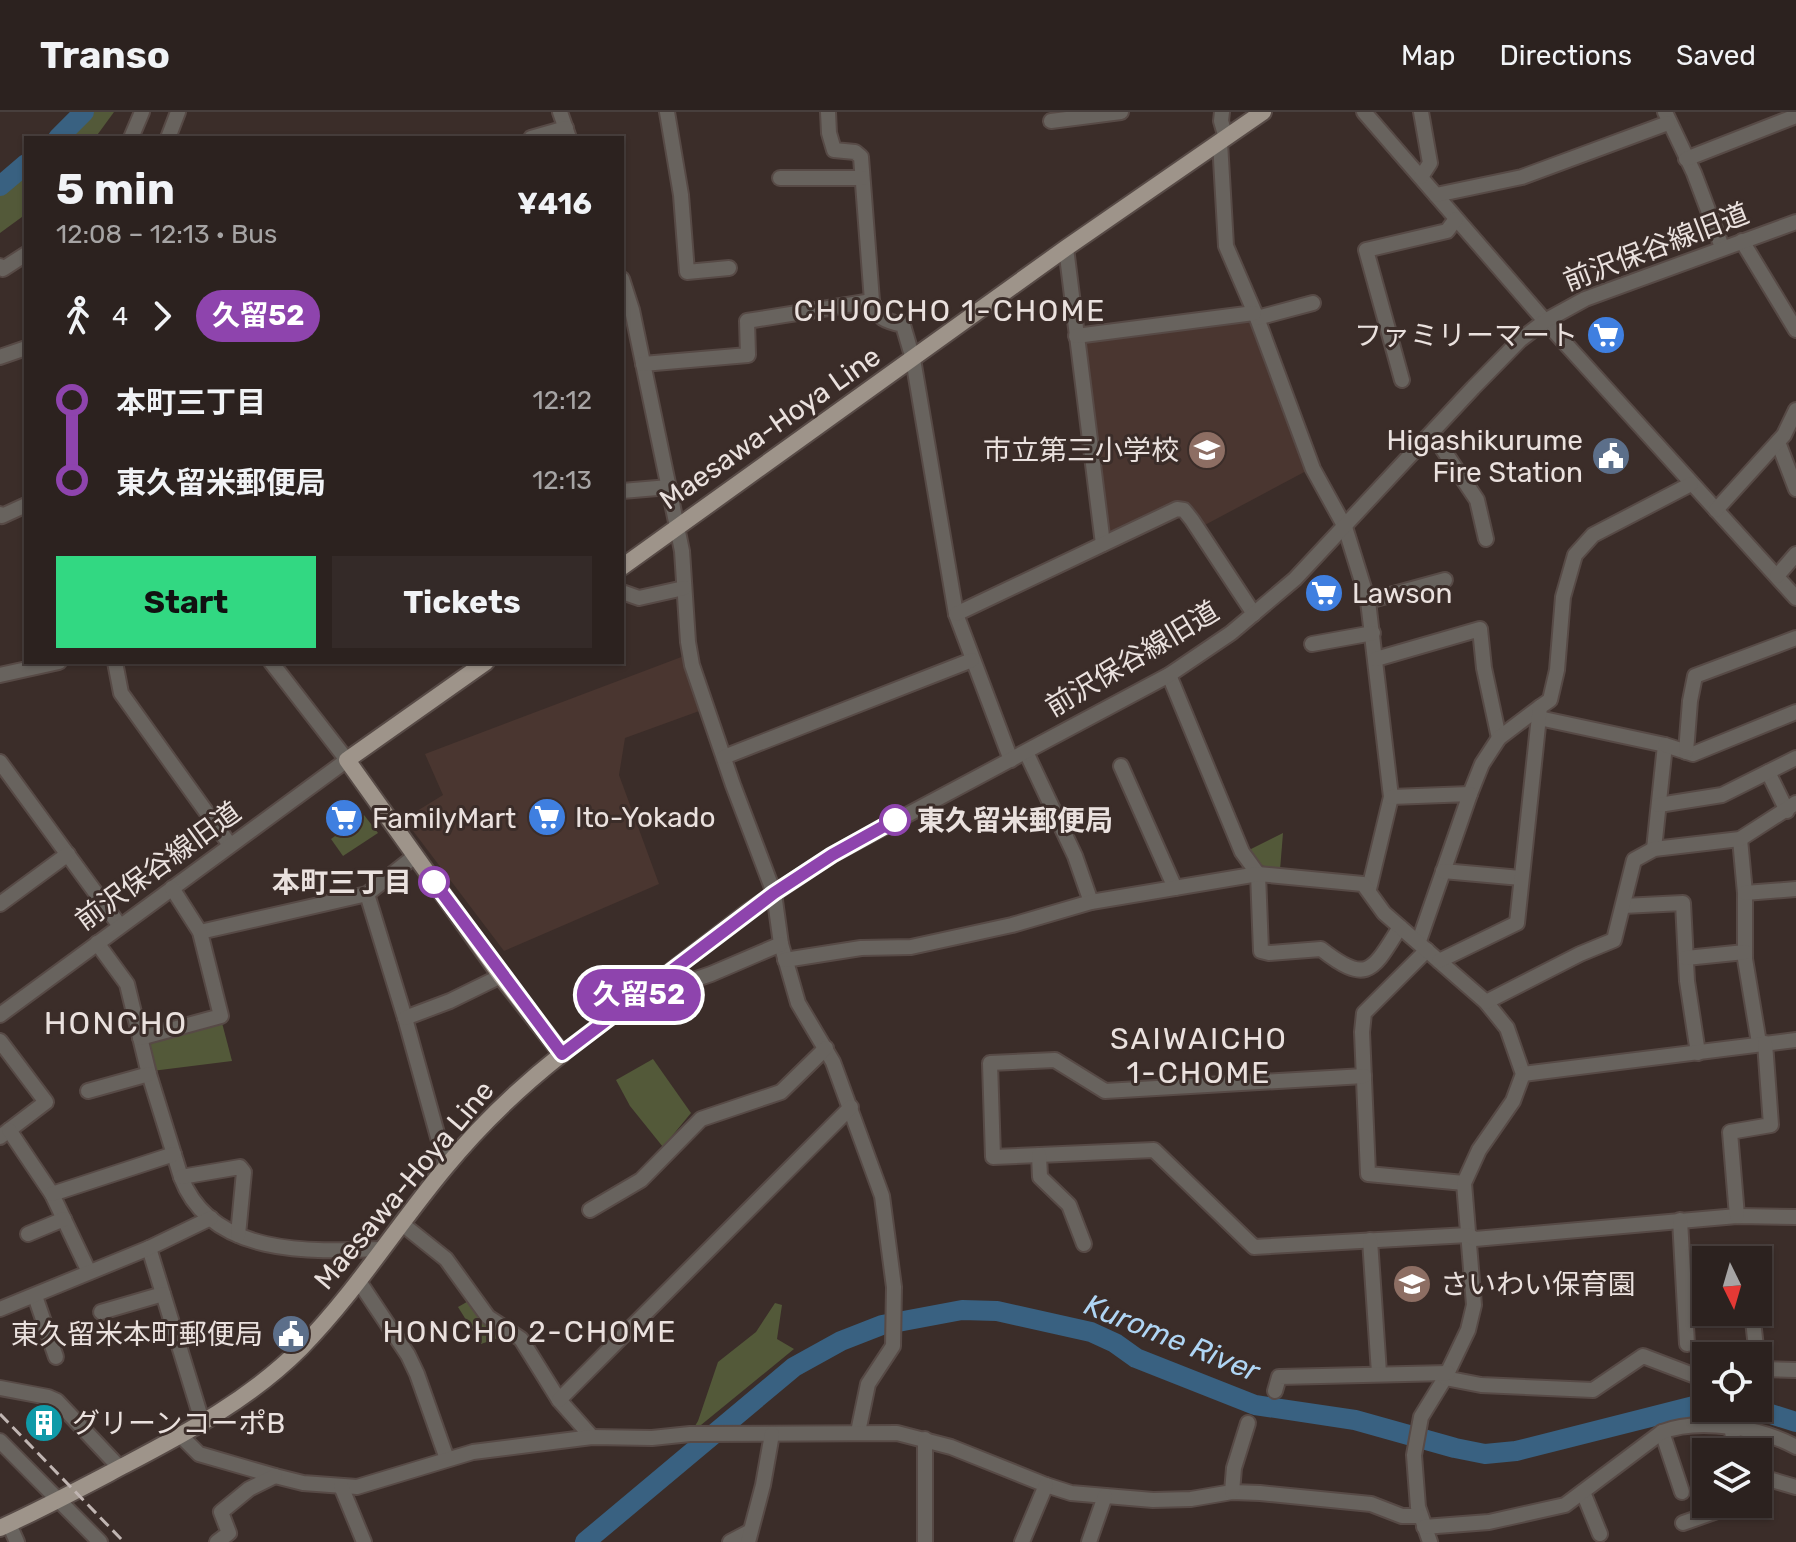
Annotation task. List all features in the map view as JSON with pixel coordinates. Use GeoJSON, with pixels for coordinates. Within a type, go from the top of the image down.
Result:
{"type":"FeatureCollection","features":[{"type":"Feature","properties":{"kind":"main road","name":"Maesawa-Hoya Line"},"geometry":{"type":"LineString","coordinates":[[624,566],[1066,248],[1263,112]]}},
{"type":"Feature","properties":{"kind":"main road"},"geometry":{"type":"LineString","coordinates":[[483,664],[347,760],[501,976],[562,1054]]}},
{"type":"Feature","properties":{"kind":"main road","name":"Maesawa-Hoya Line"},"geometry":{"type":"LineString","coordinates":[[4,1526],[181,1436],[248,1395],[320,1327],[446,1166],[517,1089],[562,1054]]}},
{"type":"Feature","properties":{"kind":"street"},"geometry":{"type":"LineString","coordinates":[[132,136],[142,112]]}},
{"type":"Feature","properties":{"kind":"street"},"geometry":{"type":"LineString","coordinates":[[169,136],[178,112]]}},
{"type":"Feature","properties":{"kind":"street"},"geometry":{"type":"LineString","coordinates":[[546,136],[568,133],[560,112]]}},
{"type":"Feature","properties":{"kind":"street"},"geometry":{"type":"LineString","coordinates":[[667,112],[681,195],[687,272],[729,268]]}},
{"type":"Feature","properties":{"kind":"street"},"geometry":{"type":"LineString","coordinates":[[828,112],[834,150],[855,152],[861,157],[872,301],[876,313],[884,321],[903,325],[913,359],[956,614],[1011,760]]}},
{"type":"Feature","properties":{"kind":"street"},"geometry":{"type":"LineString","coordinates":[[1051,121],[1121,112]]}},
{"type":"Feature","properties":{"kind":"street"},"geometry":{"type":"LineString","coordinates":[[1222,112],[1226,246],[1313,469],[1345,527],[1368,601],[1391,797],[1369,889],[1371,897],[1400,927],[1486,1002],[1507,1028],[1523,1074],[1513,1101],[1479,1150],[1464,1183],[1474,1305],[1468,1330],[1446,1376],[1421,1417],[1415,1452],[1416,1492],[1430,1542]]}},
{"type":"Feature","properties":{"kind":"street"},"geometry":{"type":"LineString","coordinates":[[1364,112],[1545,321],[1796,598]]}},
{"type":"Feature","properties":{"kind":"street"},"geometry":{"type":"LineString","coordinates":[[1421,112],[1430,163],[1421,177]]}},
{"type":"Feature","properties":{"kind":"street"},"geometry":{"type":"LineString","coordinates":[[1686,159],[1796,116]]}},
{"type":"Feature","properties":{"kind":"street"},"geometry":{"type":"LineString","coordinates":[[1436,195],[1522,177],[1666,117],[1722,247]]}},
{"type":"Feature","properties":{"kind":"street"},"geometry":{"type":"LineString","coordinates":[[780,178],[862,178]]}},
{"type":"Feature","properties":{"kind":"street"},"geometry":{"type":"LineString","coordinates":[[1402,380],[1366,250],[1447,231],[1456,219]]}},
{"type":"Feature","properties":{"kind":"street","name":"前沢保谷線旧道"},"geometry":{"type":"LineString","coordinates":[[562,1054],[774,893],[832,855],[1169,675],[1254,614],[1295,579],[1520,340],[1545,321],[1585,299],[1796,222]]}},
{"type":"Feature","properties":{"kind":"street"},"geometry":{"type":"LineString","coordinates":[[1742,241],[1796,330]]}},
{"type":"Feature","properties":{"kind":"street"},"geometry":{"type":"LineString","coordinates":[[1066,248],[1103,544]]}},
{"type":"Feature","properties":{"kind":"street"},"geometry":{"type":"LineString","coordinates":[[0,266],[3,269],[24,255]]}},
{"type":"Feature","properties":{"kind":"street"},"geometry":{"type":"LineString","coordinates":[[643,364],[748,355],[747,321],[872,301]]}},
{"type":"Feature","properties":{"kind":"street"},"geometry":{"type":"LineString","coordinates":[[1076,336],[1255,316],[1313,303]]}},
{"type":"Feature","properties":{"kind":"street"},"geometry":{"type":"LineString","coordinates":[[627,311],[643,364],[677,526],[689,654],[774,893],[781,944],[798,1003],[826,1048],[851,1107],[882,1196],[890,1244],[893,1346],[868,1384],[858,1432]]}},
{"type":"Feature","properties":{"kind":"street"},"geometry":{"type":"LineString","coordinates":[[0,357],[24,349]]}},
{"type":"Feature","properties":{"kind":"street"},"geometry":{"type":"LineString","coordinates":[[1716,510],[1786,436],[1796,410]]}},
{"type":"Feature","properties":{"kind":"street"},"geometry":{"type":"LineString","coordinates":[[1432,433],[1477,500],[1486,539]]}},
{"type":"Feature","properties":{"kind":"street"},"geometry":{"type":"LineString","coordinates":[[1786,436],[1796,489]]}},
{"type":"Feature","properties":{"kind":"street"},"geometry":{"type":"LineString","coordinates":[[1464,1183],[1368,1174],[1364,1013],[1423,946],[1443,871],[1482,764],[1499,738],[1540,712],[1550,700],[1563,597],[1575,555],[1593,535],[1691,484]]}},
{"type":"Feature","properties":{"kind":"street"},"geometry":{"type":"LineString","coordinates":[[624,491],[669,487]]}},
{"type":"Feature","properties":{"kind":"street"},"geometry":{"type":"LineString","coordinates":[[0,514],[2,516],[24,506]]}},
{"type":"Feature","properties":{"kind":"street"},"geometry":{"type":"LineString","coordinates":[[956,614],[1177,509],[1184,510],[1254,614]]}},
{"type":"Feature","properties":{"kind":"street"},"geometry":{"type":"LineString","coordinates":[[1777,576],[1796,554]]}},
{"type":"Feature","properties":{"kind":"street"},"geometry":{"type":"LineString","coordinates":[[1368,601],[1445,580]]}},
{"type":"Feature","properties":{"kind":"street"},"geometry":{"type":"LineString","coordinates":[[624,593],[639,598],[684,588]]}},
{"type":"Feature","properties":{"kind":"street"},"geometry":{"type":"LineString","coordinates":[[1376,659],[1480,629],[1484,668],[1499,738]]}},
{"type":"Feature","properties":{"kind":"street"},"geometry":{"type":"LineString","coordinates":[[1312,644],[1373,633]]}},
{"type":"Feature","properties":{"kind":"street"},"geometry":{"type":"LineString","coordinates":[[1686,752],[1695,676],[1796,638]]}},
{"type":"Feature","properties":{"kind":"street"},"geometry":{"type":"LineString","coordinates":[[724,757],[972,660]]}},
{"type":"Feature","properties":{"kind":"street"},"geometry":{"type":"LineString","coordinates":[[0,675],[47,664]]}},
{"type":"Feature","properties":{"kind":"street"},"geometry":{"type":"LineString","coordinates":[[115,664],[121,693],[230,845]]}},
{"type":"Feature","properties":{"kind":"street"},"geometry":{"type":"LineString","coordinates":[[273,664],[347,760]]}},
{"type":"Feature","properties":{"kind":"street"},"geometry":{"type":"LineString","coordinates":[[1169,675],[1242,852],[1258,874],[1261,951],[1321,949],[1343,966],[1363,970],[1375,966],[1400,927]]}},
{"type":"Feature","properties":{"kind":"street"},"geometry":{"type":"LineString","coordinates":[[1540,712],[1693,754],[1796,712]]}},
{"type":"Feature","properties":{"kind":"street"},"geometry":{"type":"LineString","coordinates":[[1439,961],[1517,923],[1540,712]]}},
{"type":"Feature","properties":{"kind":"street"},"geometry":{"type":"LineString","coordinates":[[1654,849],[1665,745]]}},
{"type":"Feature","properties":{"kind":"street"},"geometry":{"type":"LineString","coordinates":[[1026,752],[1075,856],[1091,902]]}},
{"type":"Feature","properties":{"kind":"street"},"geometry":{"type":"LineString","coordinates":[[1659,805],[1722,795],[1796,758]]}},
{"type":"Feature","properties":{"kind":"street","name":"前沢保谷線旧道"},"geometry":{"type":"LineString","coordinates":[[0,1015],[347,760]]}},
{"type":"Feature","properties":{"kind":"street"},"geometry":{"type":"LineString","coordinates":[[0,762],[120,926]]}},
{"type":"Feature","properties":{"kind":"street"},"geometry":{"type":"LineString","coordinates":[[1121,766],[1175,888]]}},
{"type":"Feature","properties":{"kind":"street"},"geometry":{"type":"LineString","coordinates":[[1486,1002],[1614,940],[1634,860],[1654,849],[1740,839],[1791,807],[1768,772]]}},
{"type":"Feature","properties":{"kind":"street"},"geometry":{"type":"LineString","coordinates":[[1391,797],[1470,794]]}},
{"type":"Feature","properties":{"kind":"street"},"geometry":{"type":"LineString","coordinates":[[1737,1216],[1730,1132],[1771,1125],[1762,1043],[1745,952],[1745,893],[1740,839]]}},
{"type":"Feature","properties":{"kind":"street"},"geometry":{"type":"LineString","coordinates":[[0,904],[68,854]]}},
{"type":"Feature","properties":{"kind":"street"},"geometry":{"type":"LineString","coordinates":[[200,932],[367,894],[415,856]]}},
{"type":"Feature","properties":{"kind":"street"},"geometry":{"type":"LineString","coordinates":[[1443,871],[1521,878]]}},
{"type":"Feature","properties":{"kind":"street"},"geometry":{"type":"LineString","coordinates":[[785,960],[861,948],[911,947],[1012,925],[1091,902],[1258,874],[1358,883],[1369,889]]}},
{"type":"Feature","properties":{"kind":"street"},"geometry":{"type":"LineString","coordinates":[[140,1038],[221,1016],[200,932],[172,888]]}},
{"type":"Feature","properties":{"kind":"street"},"geometry":{"type":"LineString","coordinates":[[1745,893],[1796,889]]}},
{"type":"Feature","properties":{"kind":"street"},"geometry":{"type":"LineString","coordinates":[[367,894],[446,1166]]}},
{"type":"Feature","properties":{"kind":"street"},"geometry":{"type":"LineString","coordinates":[[1623,906],[1683,903],[1686,958],[1698,1053]]}},
{"type":"Feature","properties":{"kind":"street"},"geometry":{"type":"LineString","coordinates":[[97,943],[127,984],[149,1074],[187,1192],[211,1218],[238,1235],[269,1246],[337,1251],[382,1249]]}},
{"type":"Feature","properties":{"kind":"street"},"geometry":{"type":"LineString","coordinates":[[661,978],[667,989],[781,944]]}},
{"type":"Feature","properties":{"kind":"street"},"geometry":{"type":"LineString","coordinates":[[1686,958],[1745,952]]}},
{"type":"Feature","properties":{"kind":"street"},"geometry":{"type":"LineString","coordinates":[[405,1018],[450,1001],[501,976]]}},
{"type":"Feature","properties":{"kind":"street"},"geometry":{"type":"LineString","coordinates":[[1523,1074],[1796,1040]]}},
{"type":"Feature","properties":{"kind":"street"},"geometry":{"type":"LineString","coordinates":[[0,1041],[46,1102],[4,1134],[52,1194],[89,1272]]}},
{"type":"Feature","properties":{"kind":"street"},"geometry":{"type":"LineString","coordinates":[[590,1210],[641,1180],[701,1119],[781,1092],[826,1048]]}},
{"type":"Feature","properties":{"kind":"street"},"geometry":{"type":"LineString","coordinates":[[1364,1076],[1105,1091],[1055,1060],[990,1063],[993,1157],[1154,1150],[1254,1247],[1468,1235],[1475,1239],[1737,1216],[1796,1217]]}},
{"type":"Feature","properties":{"kind":"street"},"geometry":{"type":"LineString","coordinates":[[88,1091],[149,1074]]}},
{"type":"Feature","properties":{"kind":"street"},"geometry":{"type":"LineString","coordinates":[[559,1400],[851,1107]]}},
{"type":"Feature","properties":{"kind":"street"},"geometry":{"type":"LineString","coordinates":[[52,1194],[174,1154]]}},
{"type":"Feature","properties":{"kind":"street"},"geometry":{"type":"LineString","coordinates":[[1039,1155],[1040,1177],[1069,1205],[1084,1244]]}},
{"type":"Feature","properties":{"kind":"street"},"geometry":{"type":"LineString","coordinates":[[181,1177],[240,1167],[244,1172],[238,1235]]}},
{"type":"Feature","properties":{"kind":"street"},"geometry":{"type":"LineString","coordinates":[[0,1309],[149,1248],[211,1218]]}},
{"type":"Feature","properties":{"kind":"street"},"geometry":{"type":"LineString","coordinates":[[28,1234],[64,1219]]}},
{"type":"Feature","properties":{"kind":"street"},"geometry":{"type":"LineString","coordinates":[[1680,1220],[1687,1344]]}},
{"type":"Feature","properties":{"kind":"street"},"geometry":{"type":"LineString","coordinates":[[401,1223],[446,1259],[488,1317],[521,1339],[559,1400],[592,1437]]}},
{"type":"Feature","properties":{"kind":"street"},"geometry":{"type":"LineString","coordinates":[[1370,1240],[1379,1373]]}},
{"type":"Feature","properties":{"kind":"street"},"geometry":{"type":"LineString","coordinates":[[149,1248],[203,1424]]}},
{"type":"Feature","properties":{"kind":"street"},"geometry":{"type":"LineString","coordinates":[[358,1280],[408,1355],[447,1459]]}},
{"type":"Feature","properties":{"kind":"street"},"geometry":{"type":"LineString","coordinates":[[101,1312],[163,1294]]}},
{"type":"Feature","properties":{"kind":"street"},"geometry":{"type":"LineString","coordinates":[[35,1296],[56,1357]]}},
{"type":"Feature","properties":{"kind":"street"},"geometry":{"type":"LineString","coordinates":[[1275,1391],[1279,1377],[1379,1373],[1446,1376],[1481,1385],[1593,1390],[1643,1356],[1692,1375]]}},
{"type":"Feature","properties":{"kind":"street"},"geometry":{"type":"LineString","coordinates":[[1772,1369],[1796,1370]]}},
{"type":"Feature","properties":{"kind":"street"},"geometry":{"type":"LineString","coordinates":[[0,1388],[57,1401],[120,1468]]}},
{"type":"Feature","properties":{"kind":"street"},"geometry":{"type":"LineString","coordinates":[[1232,1492],[1234,1468],[1248,1423]]}},
{"type":"Feature","properties":{"kind":"street"},"geometry":{"type":"LineString","coordinates":[[181,1436],[199,1454],[303,1483],[357,1487],[447,1459],[520,1445],[592,1437],[897,1433],[984,1459],[1071,1493],[1173,1500],[1232,1492],[1371,1504],[1422,1522],[1475,1524],[1565,1505],[1662,1432],[1672,1428],[1731,1427],[1784,1440],[1796,1447]]}},
{"type":"Feature","properties":{"kind":"street"},"geometry":{"type":"LineString","coordinates":[[1731,1427],[1733,1438]]}},
{"type":"Feature","properties":{"kind":"street"},"geometry":{"type":"LineString","coordinates":[[1662,1432],[1682,1492]]}},
{"type":"Feature","properties":{"kind":"street"},"geometry":{"type":"LineString","coordinates":[[1754,1433],[1755,1438]]}},
{"type":"Feature","properties":{"kind":"street"},"geometry":{"type":"LineString","coordinates":[[730,1542],[748,1537],[763,1485],[772,1434]]}},
{"type":"Feature","properties":{"kind":"street"},"geometry":{"type":"LineString","coordinates":[[925,1439],[925,1542]]}},
{"type":"Feature","properties":{"kind":"street"},"geometry":{"type":"LineString","coordinates":[[0,1441],[100,1542]]}},
{"type":"Feature","properties":{"kind":"street"},"geometry":{"type":"LineString","coordinates":[[217,1542],[229,1533],[221,1512],[249,1489],[275,1476]]}},
{"type":"Feature","properties":{"kind":"street"},"geometry":{"type":"LineString","coordinates":[[1772,1480],[1796,1487]]}},
{"type":"Feature","properties":{"kind":"street"},"geometry":{"type":"LineString","coordinates":[[1022,1542],[1046,1485]]}},
{"type":"Feature","properties":{"kind":"street"},"geometry":{"type":"LineString","coordinates":[[341,1486],[364,1542]]}},
{"type":"Feature","properties":{"kind":"street"},"geometry":{"type":"LineString","coordinates":[[1583,1492],[1600,1534]]}},
{"type":"Feature","properties":{"kind":"street"},"geometry":{"type":"LineString","coordinates":[[1089,1542],[1105,1496]]}},
{"type":"Feature","properties":{"kind":"street"},"geometry":{"type":"LineString","coordinates":[[1683,1523],[1697,1518]]}},
{"type":"Feature","properties":{"kind":"street"},"geometry":{"type":"LineString","coordinates":[[4,1526],[17,1542]]}},
{"type":"Feature","properties":{"kind":"shaded area"},"geometry":{"type":"Polygon","coordinates":[[[1249,319],[1308,470],[1203,526],[1186,501],[1110,536],[1085,341],[1249,319]]]}},
{"type":"Feature","properties":{"kind":"shaded area"},"geometry":{"type":"Polygon","coordinates":[[[684,656],[702,710],[625,738],[619,775],[659,884],[504,951],[404,819],[443,795],[425,754],[684,656]]]}},
{"type":"Feature","properties":{"kind":"green space"},"geometry":{"type":"Polygon","coordinates":[[[83,112],[114,112],[96,136],[60,136],[83,112]]]}},
{"type":"Feature","properties":{"kind":"green space"},"geometry":{"type":"Polygon","coordinates":[[[24,166],[24,215],[0,233],[0,186],[24,166]]]}},
{"type":"Feature","properties":{"kind":"green space"},"geometry":{"type":"Polygon","coordinates":[[[364,815],[378,833],[343,856],[331,839],[364,815]]]}},
{"type":"Feature","properties":{"kind":"green space"},"geometry":{"type":"Polygon","coordinates":[[[1283,833],[1280,870],[1258,862],[1249,850],[1283,833]]]}},
{"type":"Feature","properties":{"kind":"green space"},"geometry":{"type":"Polygon","coordinates":[[[221,1019],[232,1061],[152,1071],[143,1039],[221,1019]]]}},
{"type":"Feature","properties":{"kind":"green space"},"geometry":{"type":"Polygon","coordinates":[[[653,1059],[691,1113],[663,1147],[630,1106],[616,1080],[653,1059]]]}},
{"type":"Feature","properties":{"kind":"green space"},"geometry":{"type":"Polygon","coordinates":[[[472,1299],[509,1334],[481,1344],[458,1307],[472,1299]]]}},
{"type":"Feature","properties":{"kind":"green space"},"geometry":{"type":"Polygon","coordinates":[[[775,1303],[782,1305],[777,1339],[794,1349],[690,1434],[698,1421],[718,1362],[756,1332],[775,1303]]]}},
{"type":"Feature","properties":{"kind":"waterway"},"geometry":{"type":"LineString","coordinates":[[60,136],[84,112]]}},
{"type":"Feature","properties":{"kind":"waterway"},"geometry":{"type":"LineString","coordinates":[[0,186],[24,166]]}},
{"type":"Feature","properties":{"kind":"waterway","name":"Kurome River"},"geometry":{"type":"LineString","coordinates":[[585,1542],[794,1367],[841,1341],[882,1325],[962,1310],[997,1311],[1091,1332],[1115,1343],[1136,1358],[1255,1405],[1355,1420],[1485,1454],[1516,1451],[1692,1407]]}},
{"type":"Feature","properties":{"kind":"waterway","name":"Kurome River"},"geometry":{"type":"LineString","coordinates":[[1772,1414],[1796,1422]]}},
{"type":"Feature","properties":{"kind":"railway"},"geometry":{"type":"LineString","coordinates":[[0,1414],[124,1542]]}},
{"type":"Feature","properties":{"kind":"bus line","name":"久留52"},"geometry":{"type":"LineString","coordinates":[[434,882],[562,1054],[774,893],[832,855],[895,820]]}},
{"type":"Feature","properties":{"kind":"place","name":"ファミリーマート"},"geometry":{"type":"Point","coordinates":[1606,335]}},
{"type":"Feature","properties":{"kind":"place","name":"市立第三小学校"},"geometry":{"type":"Point","coordinates":[1207,450]}},
{"type":"Feature","properties":{"kind":"place","name":"Higashikurume Fire Station"},"geometry":{"type":"Point","coordinates":[1611,456]}},
{"type":"Feature","properties":{"kind":"place","name":"Lawson"},"geometry":{"type":"Point","coordinates":[1324,593]}},
{"type":"Feature","properties":{"kind":"place","name":"Ito-Yokado"},"geometry":{"type":"Point","coordinates":[547,817]}},
{"type":"Feature","properties":{"kind":"place","name":"FamilyMart"},"geometry":{"type":"Point","coordinates":[344,818]}},
{"type":"Feature","properties":{"kind":"place","name":"東久留米郵便局"},"geometry":{"type":"Point","coordinates":[895,820]}},
{"type":"Feature","properties":{"kind":"place","name":"本町三丁目"},"geometry":{"type":"Point","coordinates":[434,882]}},
{"type":"Feature","properties":{"kind":"place","name":"さいわい保育園"},"geometry":{"type":"Point","coordinates":[1412,1284]}},
{"type":"Feature","properties":{"kind":"place","name":"東久留米本町郵便局"},"geometry":{"type":"Point","coordinates":[291,1334]}},
{"type":"Feature","properties":{"kind":"place","name":"グリーンコーポB"},"geometry":{"type":"Point","coordinates":[44,1423]}},
{"type":"Feature","properties":{"kind":"district","name":"CHUOCHO 1-CHOME"},"geometry":{"type":"Point","coordinates":[950,311]}},
{"type":"Feature","properties":{"kind":"district","name":"HONCHO"},"geometry":{"type":"Point","coordinates":[116,1023]}},
{"type":"Feature","properties":{"kind":"district","name":"SAIWAICHO 1-CHOME"},"geometry":{"type":"Point","coordinates":[1199,1056]}},
{"type":"Feature","properties":{"kind":"district","name":"HONCHO 2-CHOME"},"geometry":{"type":"Point","coordinates":[530,1332]}}]}
